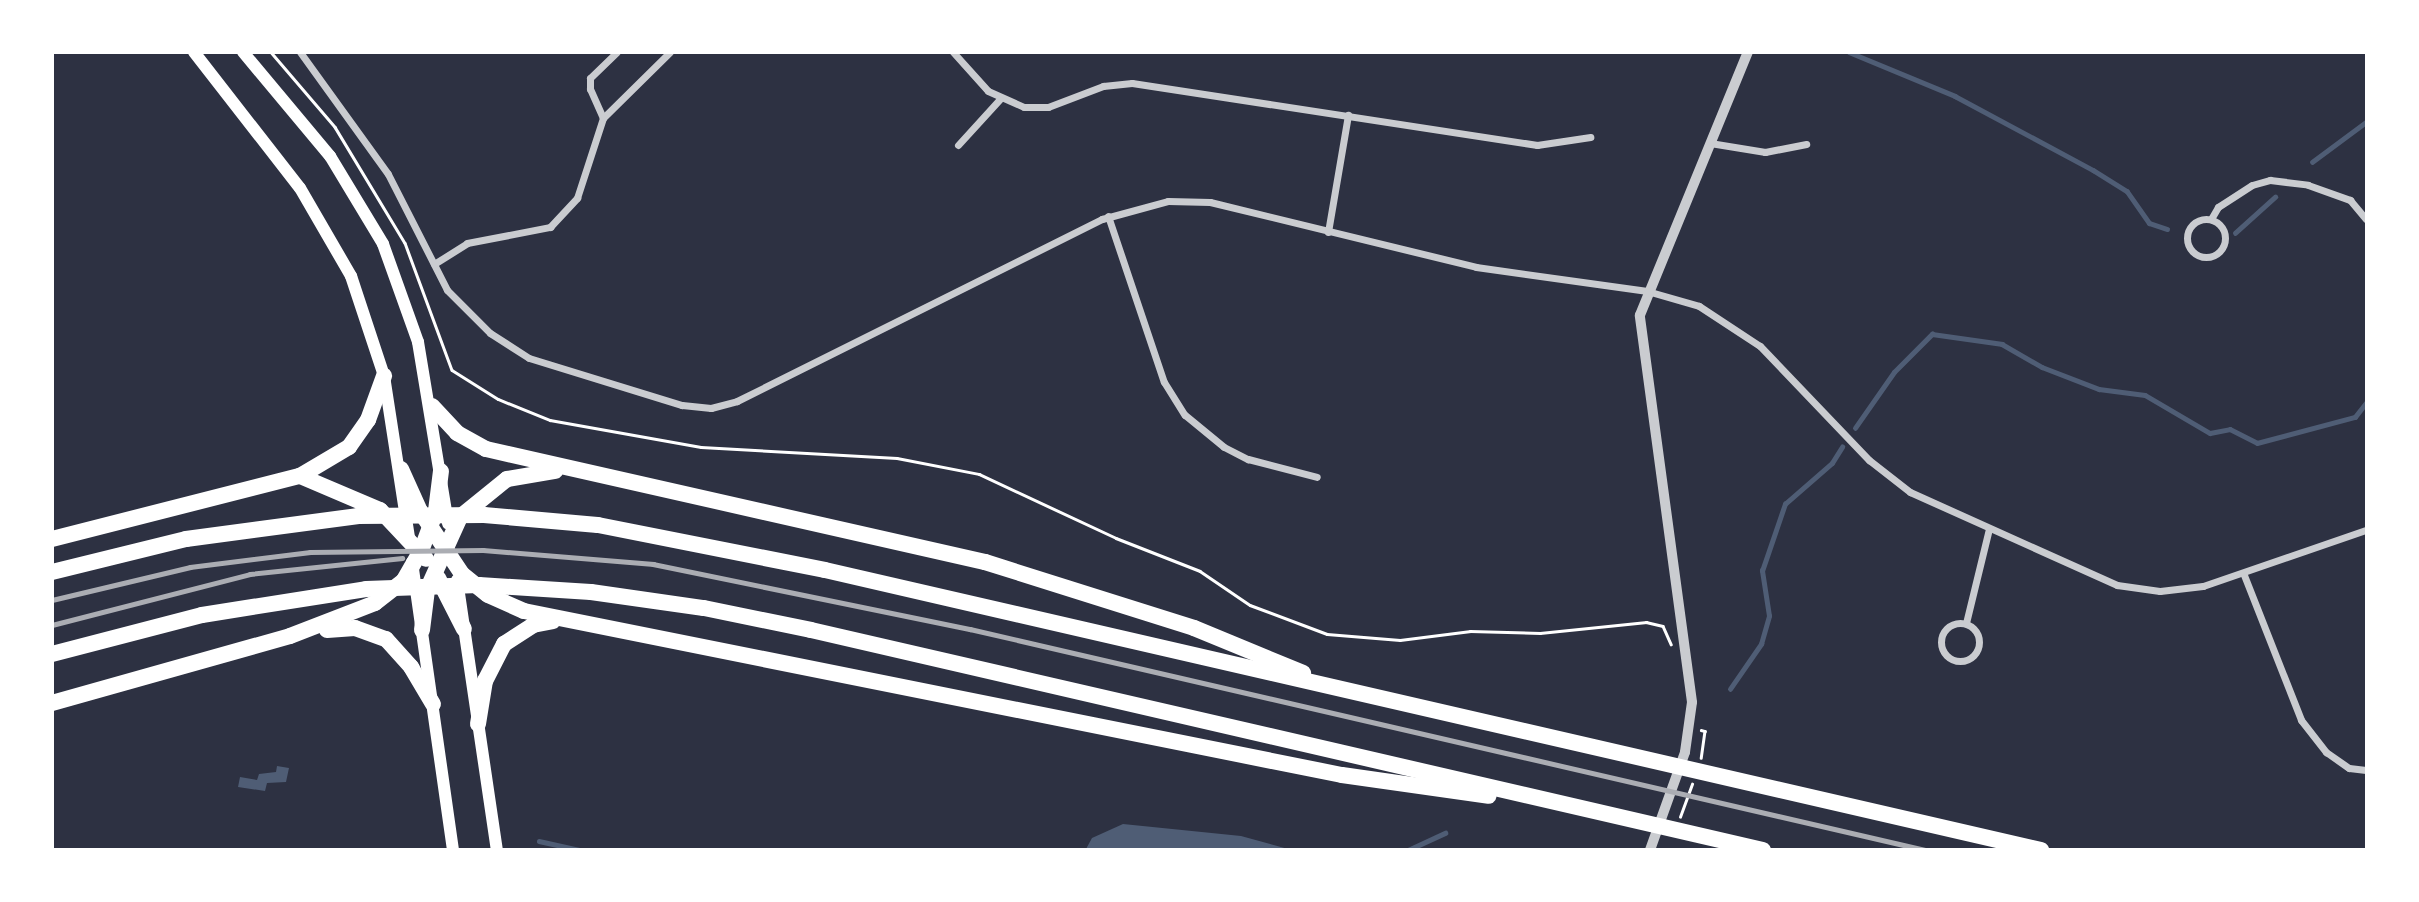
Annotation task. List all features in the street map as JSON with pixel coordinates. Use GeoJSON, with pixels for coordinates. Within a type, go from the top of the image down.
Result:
{"type":"FeatureCollection","features":[{"type":"Feature","properties":{"kind":"highway"},"geometry":{"type":"LineString","coordinates":[[52,539],[300,476],[349,447],[368,420],[384,376]]}},
{"type":"Feature","properties":{"kind":"highway"},"geometry":{"type":"LineString","coordinates":[[432,406],[469,443],[575,472],[985,562],[1194,628],[1337,688]]}},
{"type":"Feature","properties":{"kind":"highway"},"geometry":{"type":"LineString","coordinates":[[401,470],[431,530],[446,541],[454,564],[488,595],[524,611],[1342,775],[1581,808]]}},
{"type":"Feature","properties":{"kind":"highway"},"geometry":{"type":"LineString","coordinates":[[52,703],[290,636],[352,614],[394,590],[413,567],[431,530],[441,471]]}},
{"type":"Feature","properties":{"kind":"highway"},"geometry":{"type":"LineString","coordinates":[[422,630],[434,571],[446,541],[486,491],[525,474],[575,472]]}},
{"type":"Feature","properties":{"kind":"highway"},"geometry":{"type":"LineString","coordinates":[[300,476],[345,492],[380,509],[409,536],[434,571],[464,629]]}},
{"type":"Feature","properties":{"kind":"highway"},"geometry":{"type":"LineString","coordinates":[[52,572],[186,539],[303,521],[422,514],[538,518],[737,551],[2041,849]]}},
{"type":"Feature","properties":{"kind":"highway"},"geometry":{"type":"LineString","coordinates":[[52,653],[202,615],[366,589],[479,584],[591,592],[704,608],[811,630],[1763,849]]}},
{"type":"Feature","properties":{"kind":"highway"},"geometry":{"type":"LineString","coordinates":[[478,724],[485,681],[504,644],[533,625],[569,621]]}},
{"type":"Feature","properties":{"kind":"highway"},"geometry":{"type":"LineString","coordinates":[[290,636],[355,628],[378,635],[399,652],[433,704]]}},
{"type":"Feature","properties":{"kind":"main road"},"geometry":{"type":"LineString","coordinates":[[194,52],[326,228],[359,294],[384,376],[401,470],[453,849]]}},
{"type":"Feature","properties":{"kind":"main road"},"geometry":{"type":"LineString","coordinates":[[243,52],[315,136],[365,210],[405,302],[432,406],[441,471],[446,541]]}},
{"type":"Feature","properties":{"kind":"main road"},"geometry":{"type":"LineString","coordinates":[[454,564],[497,849]]}},
{"type":"Feature","properties":{"kind":"street"},"geometry":{"type":"LineString","coordinates":[[300,52],[388,174],[447,290],[490,333],[529,358],[682,405],[710,408],[737,401],[1108,216],[1168,201],[1210,202],[1476,267],[1647,291],[1699,306],[1743,332],[1888,476],[1940,508],[2095,577],[2137,589],[2180,590],[2244,575],[2367,530]]}},
{"type":"Feature","properties":{"kind":"street"},"geometry":{"type":"LineString","coordinates":[[603,118],[590,89],[590,78],[617,52]]}},
{"type":"Feature","properties":{"kind":"street"},"geometry":{"type":"LineString","coordinates":[[433,264],[467,243],[550,228],[576,198],[603,118],[670,52]]}},
{"type":"Feature","properties":{"kind":"street"},"geometry":{"type":"LineString","coordinates":[[953,52],[978,83],[1000,99],[1024,107],[1048,107],[1103,86],[1132,83],[1537,145],[1590,136]]}},
{"type":"Feature","properties":{"kind":"street"},"geometry":{"type":"LineString","coordinates":[[1650,849],[1678,778],[1690,728],[1690,667],[1641,335],[1647,291],[1748,52]]}},
{"type":"Feature","properties":{"kind":"street"},"geometry":{"type":"LineString","coordinates":[[958,145],[1000,99]]}},
{"type":"Feature","properties":{"kind":"street"},"geometry":{"type":"LineString","coordinates":[[1328,232],[1348,116]]}},
{"type":"Feature","properties":{"kind":"street"},"geometry":{"type":"LineString","coordinates":[[1710,143],[1765,152],[1806,144]]}},
{"type":"Feature","properties":{"kind":"street"},"geometry":{"type":"LineString","coordinates":[[2211,219],[2223,228],[2225,243],[2216,255],[2202,257],[2189,248],[2187,234],[2196,221],[2211,219],[2225,202],[2270,180],[2308,185],[2350,200],[2367,219]]}},
{"type":"Feature","properties":{"kind":"street"},"geometry":{"type":"LineString","coordinates":[[1108,216],[1164,382],[1185,415],[1224,447],[1248,459],[1317,477]]}},
{"type":"Feature","properties":{"kind":"street"},"geometry":{"type":"LineString","coordinates":[[1966,623],[1989,529]]}},
{"type":"Feature","properties":{"kind":"street"},"geometry":{"type":"LineString","coordinates":[[2244,575],[2301,720],[2326,752],[2349,768],[2367,770]]}},
{"type":"Feature","properties":{"kind":"street"},"geometry":{"type":"LineString","coordinates":[[1953,623],[1966,623],[1976,631],[1978,649],[1970,659],[1951,659],[1940,644],[1943,631],[1953,623]]}},
{"type":"Feature","properties":{"kind":"path"},"geometry":{"type":"LineString","coordinates":[[271,52],[335,127],[405,243],[452,370],[499,399],[550,420],[701,447],[897,458],[979,474],[1116,538],[1200,571],[1250,605],[1327,634],[1400,640],[1470,631],[1540,633],[1646,622],[1663,626],[1674,650]]}},
{"type":"Feature","properties":{"kind":"path"},"geometry":{"type":"LineString","coordinates":[[1690,728],[1705,731],[1701,762]]}},
{"type":"Feature","properties":{"kind":"path"},"geometry":{"type":"LineString","coordinates":[[1679,821],[1696,774]]}},
{"type":"Feature","properties":{"kind":"water"},"geometry":{"type":"Polygon","coordinates":[[[277,766],[289,768],[286,782],[267,783],[265,791],[238,787],[240,777],[257,780],[259,774],[276,772],[277,766]]]}},
{"type":"Feature","properties":{"kind":"water"},"geometry":{"type":"Polygon","coordinates":[[[1123,824],[1241,836],[1288,849],[1086,849],[1092,838],[1123,824]]]}},
{"type":"Feature","properties":{"kind":"waterway"},"geometry":{"type":"LineString","coordinates":[[1849,52],[1955,96],[2093,170],[2127,191],[2149,223],[2167,229]]}},
{"type":"Feature","properties":{"kind":"waterway"},"geometry":{"type":"LineString","coordinates":[[2312,162],[2366,122]]}},
{"type":"Feature","properties":{"kind":"waterway"},"geometry":{"type":"LineString","coordinates":[[2235,233],[2275,197]]}},
{"type":"Feature","properties":{"kind":"waterway"},"geometry":{"type":"LineString","coordinates":[[1855,428],[1894,372],[1932,334],[2002,344],[2042,367],[2099,389],[2145,395],[2210,433],[2230,429],[2257,443],[2355,417],[2366,403]]}},
{"type":"Feature","properties":{"kind":"waterway"},"geometry":{"type":"LineString","coordinates":[[1730,689],[1761,644],[1769,616],[1762,571],[1785,504],[1832,463],[1842,447]]}},
{"type":"Feature","properties":{"kind":"waterway"},"geometry":{"type":"LineString","coordinates":[[1408,850],[1445,833]]}},
{"type":"Feature","properties":{"kind":"waterway"},"geometry":{"type":"LineString","coordinates":[[539,841],[580,850]]}},
{"type":"Feature","properties":{"kind":"railway"},"geometry":{"type":"LineString","coordinates":[[52,600],[190,567],[310,552],[483,550],[653,564],[970,629],[1925,850]]}},
{"type":"Feature","properties":{"kind":"railway"},"geometry":{"type":"LineString","coordinates":[[52,625],[250,574],[402,558]]}}]}
